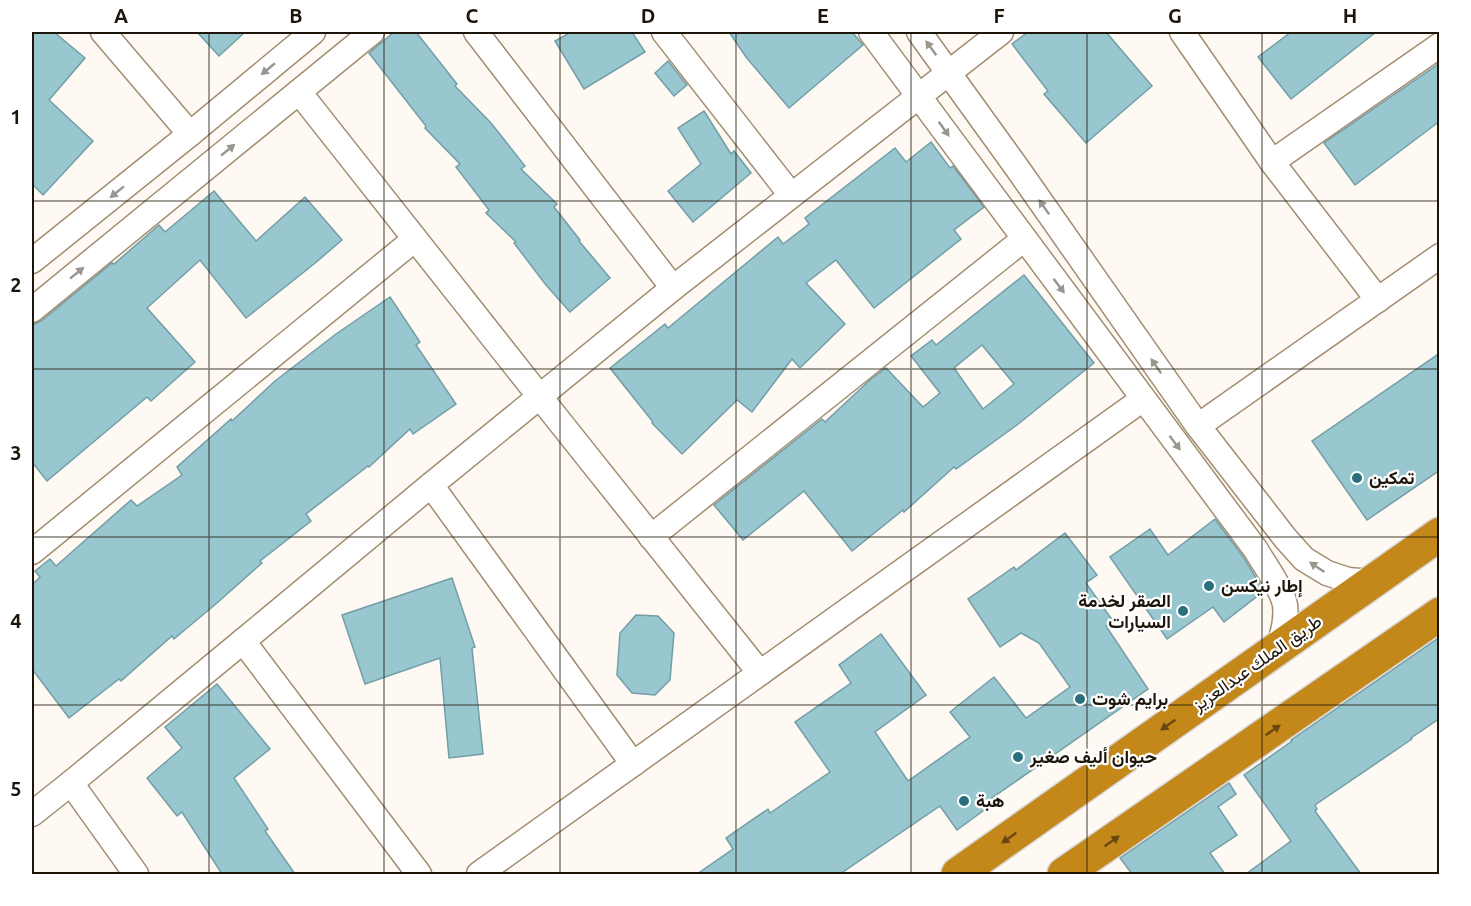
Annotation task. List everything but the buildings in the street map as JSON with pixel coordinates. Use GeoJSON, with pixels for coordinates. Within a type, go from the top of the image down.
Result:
{"type":"FeatureCollection","features":[{"type":"Feature","properties":{"kind":"highway","name":"طريق الملك عبدالعزيز"},"geometry":{"type":"LineString","coordinates":[[958,874],[1440,534]]}},
{"type":"Feature","properties":{"kind":"highway"},"geometry":{"type":"LineString","coordinates":[[1064,874],[1440,614]]}},
{"type":"Feature","properties":{"kind":"street"},"geometry":{"type":"LineString","coordinates":[[103,32],[190,134]]}},
{"type":"Feature","properties":{"kind":"street"},"geometry":{"type":"LineString","coordinates":[[32,261],[313,32]]}},
{"type":"Feature","properties":{"kind":"street"},"geometry":{"type":"LineString","coordinates":[[32,310],[372,32]]}},
{"type":"Feature","properties":{"kind":"street"},"geometry":{"type":"LineString","coordinates":[[476,32],[673,288]]}},
{"type":"Feature","properties":{"kind":"street"},"geometry":{"type":"LineString","coordinates":[[664,32],[790,195]]}},
{"type":"Feature","properties":{"kind":"street"},"geometry":{"type":"LineString","coordinates":[[871,32],[1256,550],[1285,605],[1284,632],[1278,648]]}},
{"type":"Feature","properties":{"kind":"street"},"geometry":{"type":"LineString","coordinates":[[919,32],[1198,426],[1295,549],[1305,559],[1327,573],[1348,580],[1372,582]]}},
{"type":"Feature","properties":{"kind":"street"},"geometry":{"type":"LineString","coordinates":[[32,814],[430,484],[790,195],[1000,32]]}},
{"type":"Feature","properties":{"kind":"street"},"geometry":{"type":"LineString","coordinates":[[1182,32],[1272,162],[1378,300]]}},
{"type":"Feature","properties":{"kind":"street"},"geometry":{"type":"LineString","coordinates":[[1272,162],[1440,45]]}},
{"type":"Feature","properties":{"kind":"street"},"geometry":{"type":"LineString","coordinates":[[299,92],[760,673]]}},
{"type":"Feature","properties":{"kind":"street"},"geometry":{"type":"LineString","coordinates":[[32,552],[415,239]]}},
{"type":"Feature","properties":{"kind":"street"},"geometry":{"type":"LineString","coordinates":[[651,537],[1024,239]]}},
{"type":"Feature","properties":{"kind":"street"},"geometry":{"type":"LineString","coordinates":[[1198,426],[1440,256]]}},
{"type":"Feature","properties":{"kind":"street"},"geometry":{"type":"LineString","coordinates":[[479,874],[1143,399]]}},
{"type":"Feature","properties":{"kind":"street"},"geometry":{"type":"LineString","coordinates":[[430,484],[633,764]]}},
{"type":"Feature","properties":{"kind":"street"},"geometry":{"type":"LineString","coordinates":[[1266,568],[1295,549]]}},
{"type":"Feature","properties":{"kind":"street"},"geometry":{"type":"LineString","coordinates":[[243,641],[419,874]]}},
{"type":"Feature","properties":{"kind":"street"},"geometry":{"type":"LineString","coordinates":[[71,783],[136,874]]}},
{"type":"Feature","properties":{"kind":"place","name":"تمكين"},"geometry":{"type":"Point","coordinates":[1357,478]}},
{"type":"Feature","properties":{"kind":"place","name":"إطار نيكسن"},"geometry":{"type":"Point","coordinates":[1209,586]}},
{"type":"Feature","properties":{"kind":"place","name":"الصقر لخدمة السيارات"},"geometry":{"type":"Point","coordinates":[1183,611]}},
{"type":"Feature","properties":{"kind":"place","name":"برايم شوت"},"geometry":{"type":"Point","coordinates":[1080,699]}},
{"type":"Feature","properties":{"kind":"place","name":"حيوان أليف صغير"},"geometry":{"type":"Point","coordinates":[1018,757]}},
{"type":"Feature","properties":{"kind":"place","name":"هبة"},"geometry":{"type":"Point","coordinates":[964,801]}}]}
